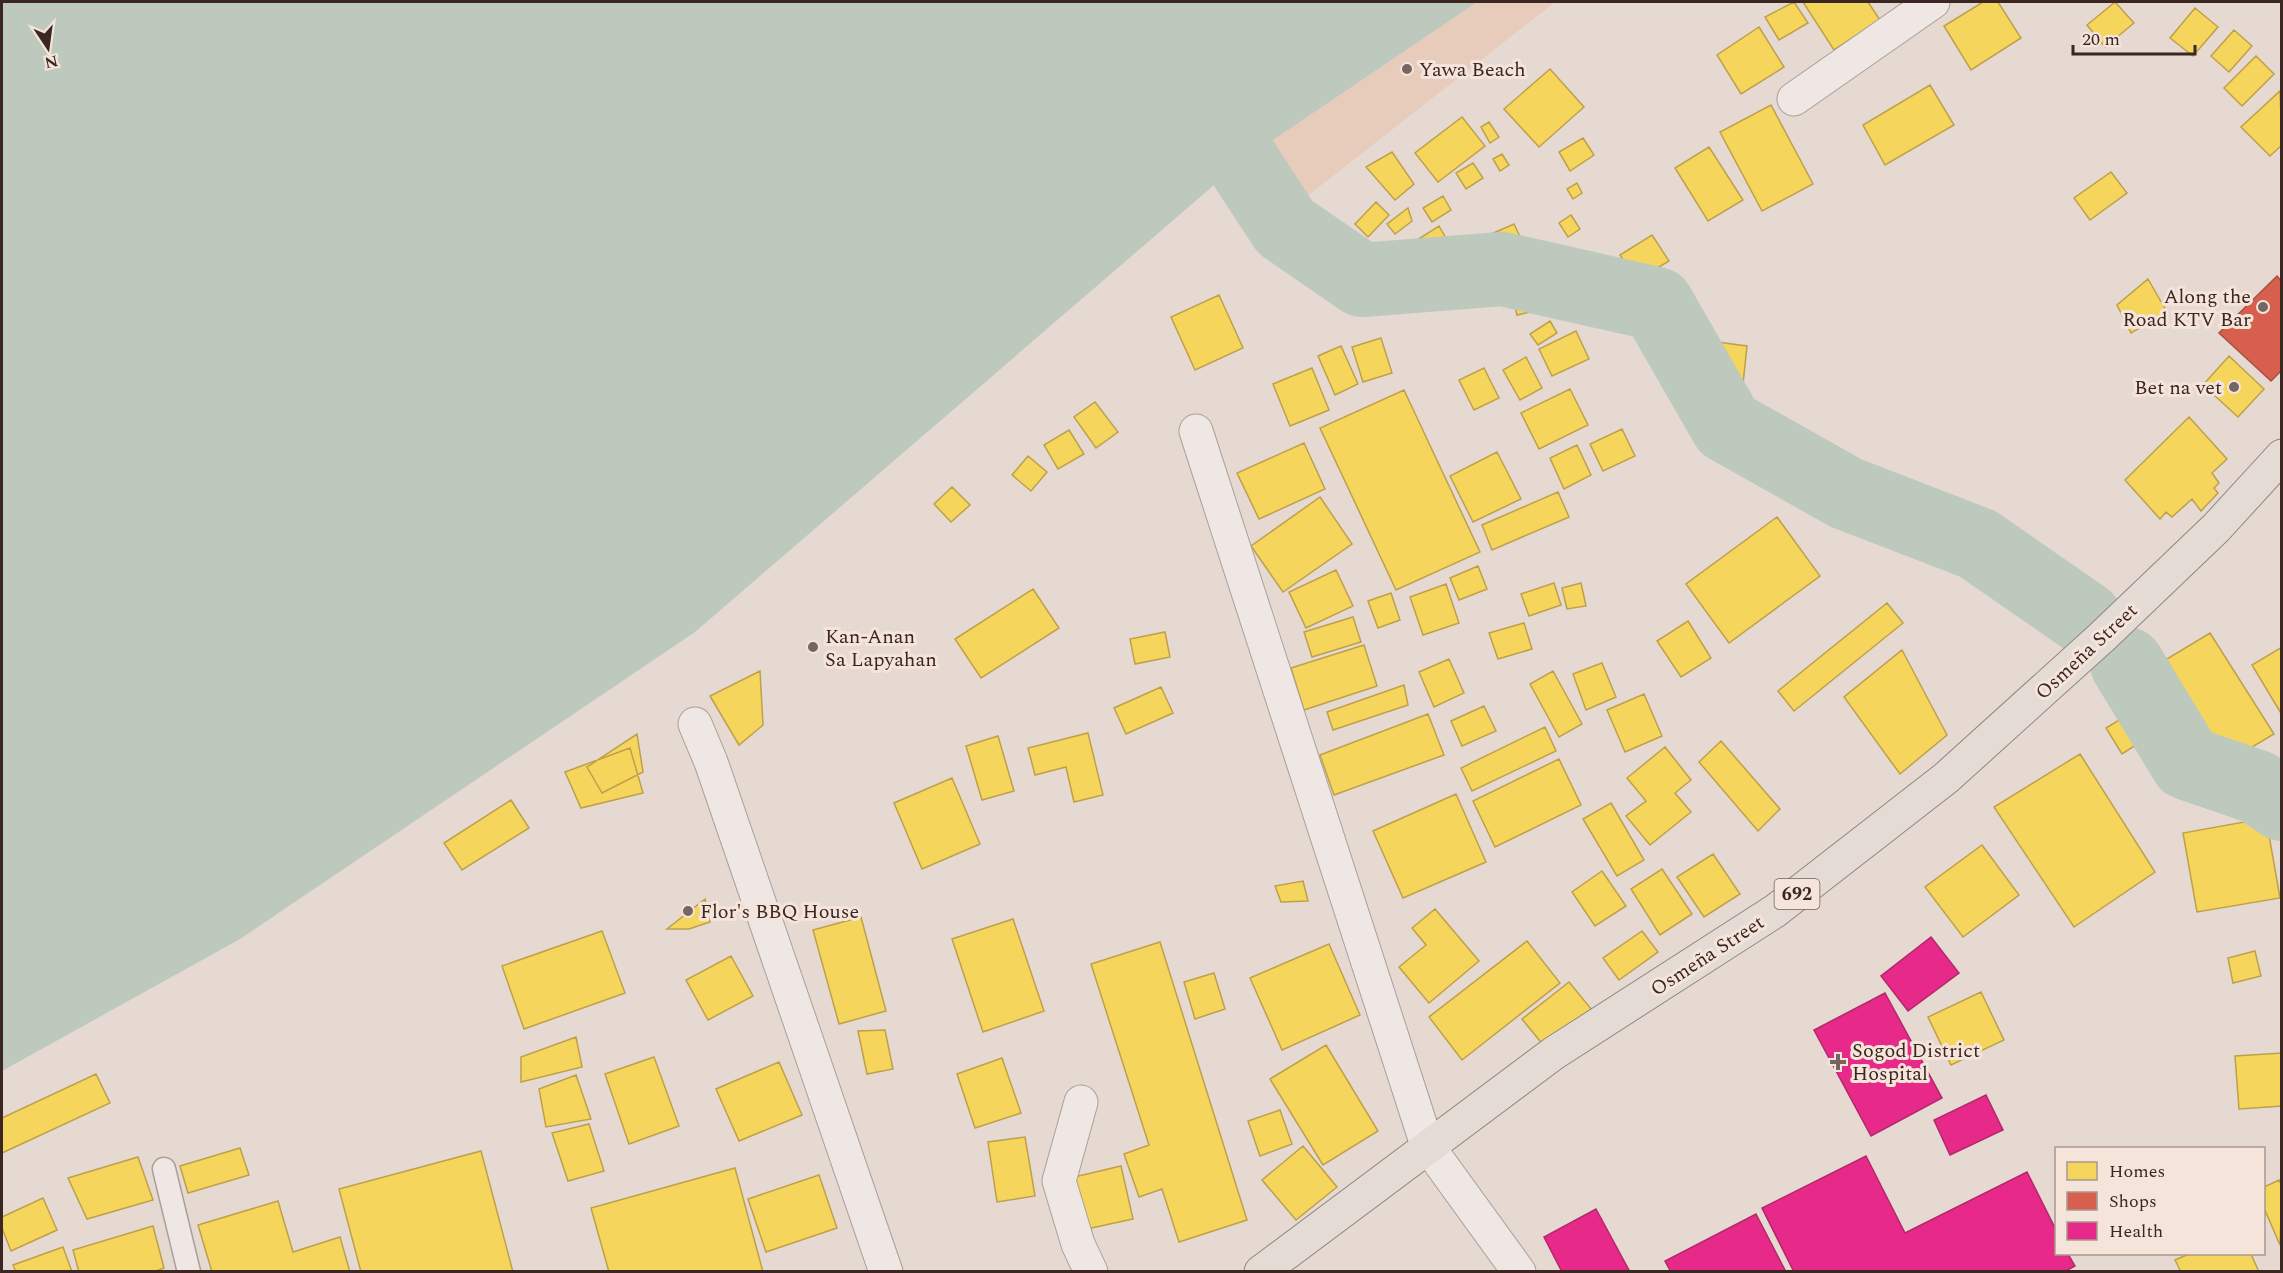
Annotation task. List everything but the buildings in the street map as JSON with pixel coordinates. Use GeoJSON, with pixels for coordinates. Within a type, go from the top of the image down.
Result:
{"type":"FeatureCollection","features":[{"type":"Feature","properties":{"kind":"main road","name":"Osmeña Street"},"geometry":{"type":"LineString","coordinates":[[1262,1272],[1427,1145],[1554,1053],[1775,911],[1946,778],[2102,638],[2216,528],[2282,456]]}},
{"type":"Feature","properties":{"kind":"street"},"geometry":{"type":"LineString","coordinates":[[1794,99],[1933,2]]}},
{"type":"Feature","properties":{"kind":"street"},"geometry":{"type":"LineString","coordinates":[[1196,431],[1427,1145],[1519,1272]]}},
{"type":"Feature","properties":{"kind":"street"},"geometry":{"type":"LineString","coordinates":[[695,724],[711,762],[886,1272]]}},
{"type":"Feature","properties":{"kind":"street"},"geometry":{"type":"LineString","coordinates":[[1082,1102],[1059,1181],[1078,1244],[1091,1272]]}},
{"type":"Feature","properties":{"kind":"lane"},"geometry":{"type":"LineString","coordinates":[[164,1168],[189,1272]]}},
{"type":"Feature","properties":{"kind":"sand","name":"Yawa Beach"},"geometry":{"type":"Polygon","coordinates":[[[1438,2],[1555,2],[1287,212],[1252,136],[1438,2]]]}},
{"type":"Feature","properties":{"kind":"shaded area"},"geometry":{"type":"Polygon","coordinates":[[[2,2],[1477,2],[1242,161],[695,632],[240,939],[2,1071],[2,2]]]}},
{"type":"Feature","properties":{"kind":"waterway"},"geometry":{"type":"LineString","coordinates":[[1242,161],[1285,227],[1362,280],[1502,269],[1657,304],[1727,426],[1846,493],[1978,544],[2086,619]]}},
{"type":"Feature","properties":{"kind":"waterway"},"geometry":{"type":"LineString","coordinates":[[2127,664],[2187,763],[2257,787],[2282,804]]}},
{"type":"Feature","properties":{"kind":"place","name":"Yawa Beach"},"geometry":{"type":"Point","coordinates":[1407,69]}},
{"type":"Feature","properties":{"kind":"place","name":"Along the Road KTV Bar"},"geometry":{"type":"Point","coordinates":[2263,307]}},
{"type":"Feature","properties":{"kind":"place","name":"Bet na vet"},"geometry":{"type":"Point","coordinates":[2234,387]}},
{"type":"Feature","properties":{"kind":"place","name":"Kan-Anan Sa Lapyahan"},"geometry":{"type":"Point","coordinates":[813,647]}},
{"type":"Feature","properties":{"kind":"place","name":"Flor's BBQ House"},"geometry":{"type":"Point","coordinates":[688,911]}},
{"type":"Feature","properties":{"kind":"place","name":"Sogod District Hospital"},"geometry":{"type":"Point","coordinates":[1838,1062]}}]}
